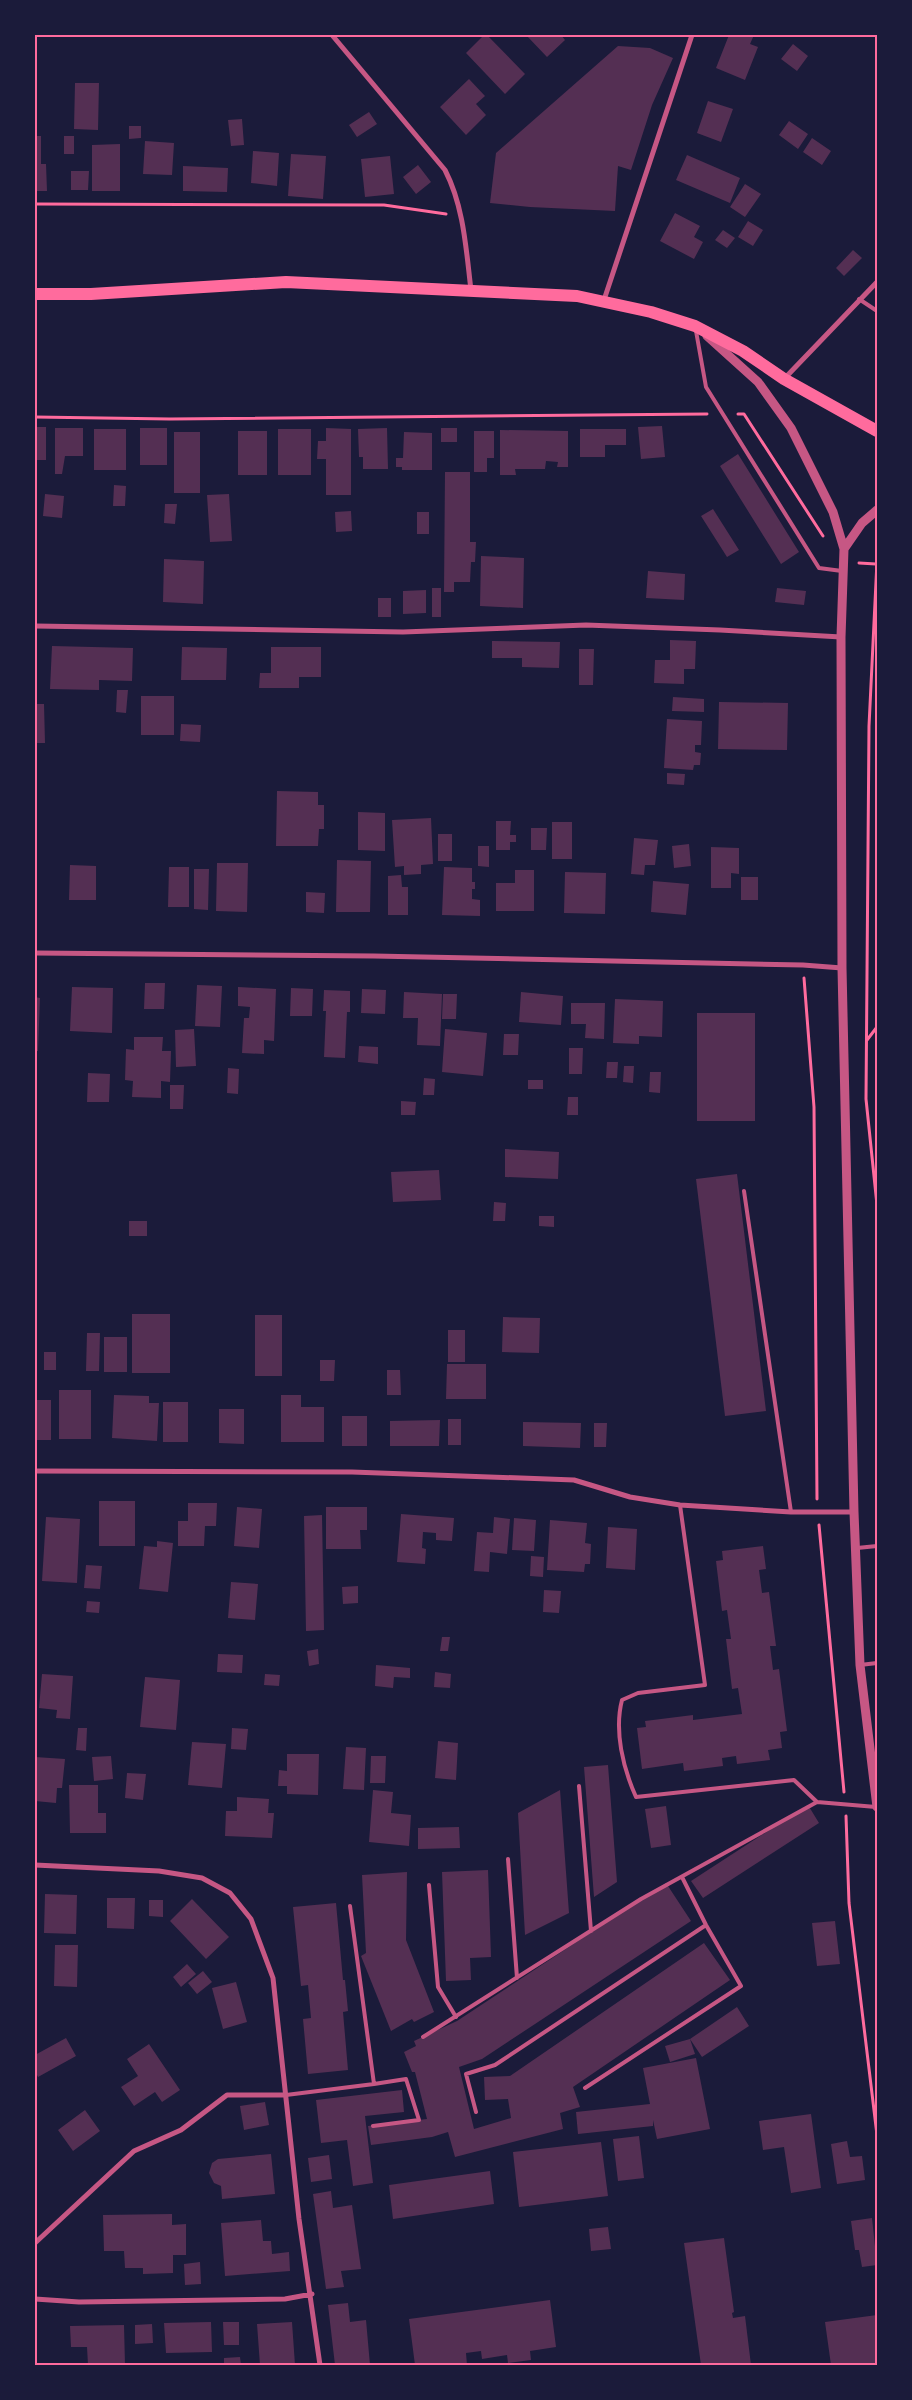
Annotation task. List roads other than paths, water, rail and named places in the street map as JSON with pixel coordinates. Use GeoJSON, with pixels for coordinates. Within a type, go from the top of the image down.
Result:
{"type":"FeatureCollection","features":[{"type":"Feature","properties":{"kind":"main road"},"geometry":{"type":"LineString","coordinates":[[35,294],[91,294],[286,282],[577,296],[604,300],[695,326],[743,351],[784,379],[877,431]]}},
{"type":"Feature","properties":{"kind":"street"},"geometry":{"type":"LineString","coordinates":[[332,35],[445,170],[454,190],[461,216],[471,291]]}},
{"type":"Feature","properties":{"kind":"street"},"geometry":{"type":"LineString","coordinates":[[604,300],[692,35]]}},
{"type":"Feature","properties":{"kind":"street"},"geometry":{"type":"LineString","coordinates":[[784,379],[877,282]]}},
{"type":"Feature","properties":{"kind":"street"},"geometry":{"type":"LineString","coordinates":[[695,326],[758,382],[790,428],[833,512],[844,549],[841,637],[842,968],[854,1512],[860,1665],[877,1807]]}},
{"type":"Feature","properties":{"kind":"street"},"geometry":{"type":"LineString","coordinates":[[844,549],[862,523],[877,510]]}},
{"type":"Feature","properties":{"kind":"street"},"geometry":{"type":"LineString","coordinates":[[35,626],[403,632],[586,625],[841,637]]}},
{"type":"Feature","properties":{"kind":"street"},"geometry":{"type":"LineString","coordinates":[[35,953],[384,956],[803,965],[842,968]]}},
{"type":"Feature","properties":{"kind":"street"},"geometry":{"type":"LineString","coordinates":[[35,1471],[352,1472],[574,1480],[630,1497],[680,1506],[791,1512],[854,1512]]}},
{"type":"Feature","properties":{"kind":"street"},"geometry":{"type":"LineString","coordinates":[[35,1865],[159,1871],[202,1878],[218,1885],[238,1900],[256,1930],[273,1978],[299,2219],[312,2294],[320,2365]]}},
{"type":"Feature","properties":{"kind":"street"},"geometry":{"type":"LineString","coordinates":[[35,2243],[134,2152],[181,2130],[227,2095],[286,2095]]}},
{"type":"Feature","properties":{"kind":"street"},"geometry":{"type":"LineString","coordinates":[[35,2299],[79,2302],[265,2299],[312,2294]]}},
{"type":"Feature","properties":{"kind":"lane"},"geometry":{"type":"LineString","coordinates":[[859,299],[877,311]]}},
{"type":"Feature","properties":{"kind":"lane"},"geometry":{"type":"LineString","coordinates":[[695,326],[706,387],[722,414],[819,568],[844,567]]}},
{"type":"Feature","properties":{"kind":"lane"},"geometry":{"type":"LineString","coordinates":[[744,1192],[791,1512]]}},
{"type":"Feature","properties":{"kind":"lane"},"geometry":{"type":"LineString","coordinates":[[680,1506],[705,1685],[638,1693],[622,1700],[617,1718],[626,1775],[636,1797],[794,1780],[817,1802]]}},
{"type":"Feature","properties":{"kind":"lane"},"geometry":{"type":"LineString","coordinates":[[856,1548],[877,1546]]}},
{"type":"Feature","properties":{"kind":"lane"},"geometry":{"type":"LineString","coordinates":[[860,1665],[877,1663]]}},
{"type":"Feature","properties":{"kind":"lane"},"geometry":{"type":"LineString","coordinates":[[579,1786],[591,1931]]}},
{"type":"Feature","properties":{"kind":"lane"},"geometry":{"type":"LineString","coordinates":[[423,2037],[641,1899],[817,1802],[877,1807]]}},
{"type":"Feature","properties":{"kind":"lane"},"geometry":{"type":"LineString","coordinates":[[508,1859],[518,1978]]}},
{"type":"Feature","properties":{"kind":"lane"},"geometry":{"type":"LineString","coordinates":[[585,2088],[741,1986],[706,1926],[682,1877]]}},
{"type":"Feature","properties":{"kind":"lane"},"geometry":{"type":"LineString","coordinates":[[429,1884],[438,1987],[456,2017]]}},
{"type":"Feature","properties":{"kind":"lane"},"geometry":{"type":"LineString","coordinates":[[350,1906],[374,2084]]}},
{"type":"Feature","properties":{"kind":"lane"},"geometry":{"type":"LineString","coordinates":[[476,2112],[466,2074],[494,2065],[706,1926]]}},
{"type":"Feature","properties":{"kind":"lane"},"geometry":{"type":"LineString","coordinates":[[286,2095],[406,2079],[419,2120],[373,2126]]}}]}
